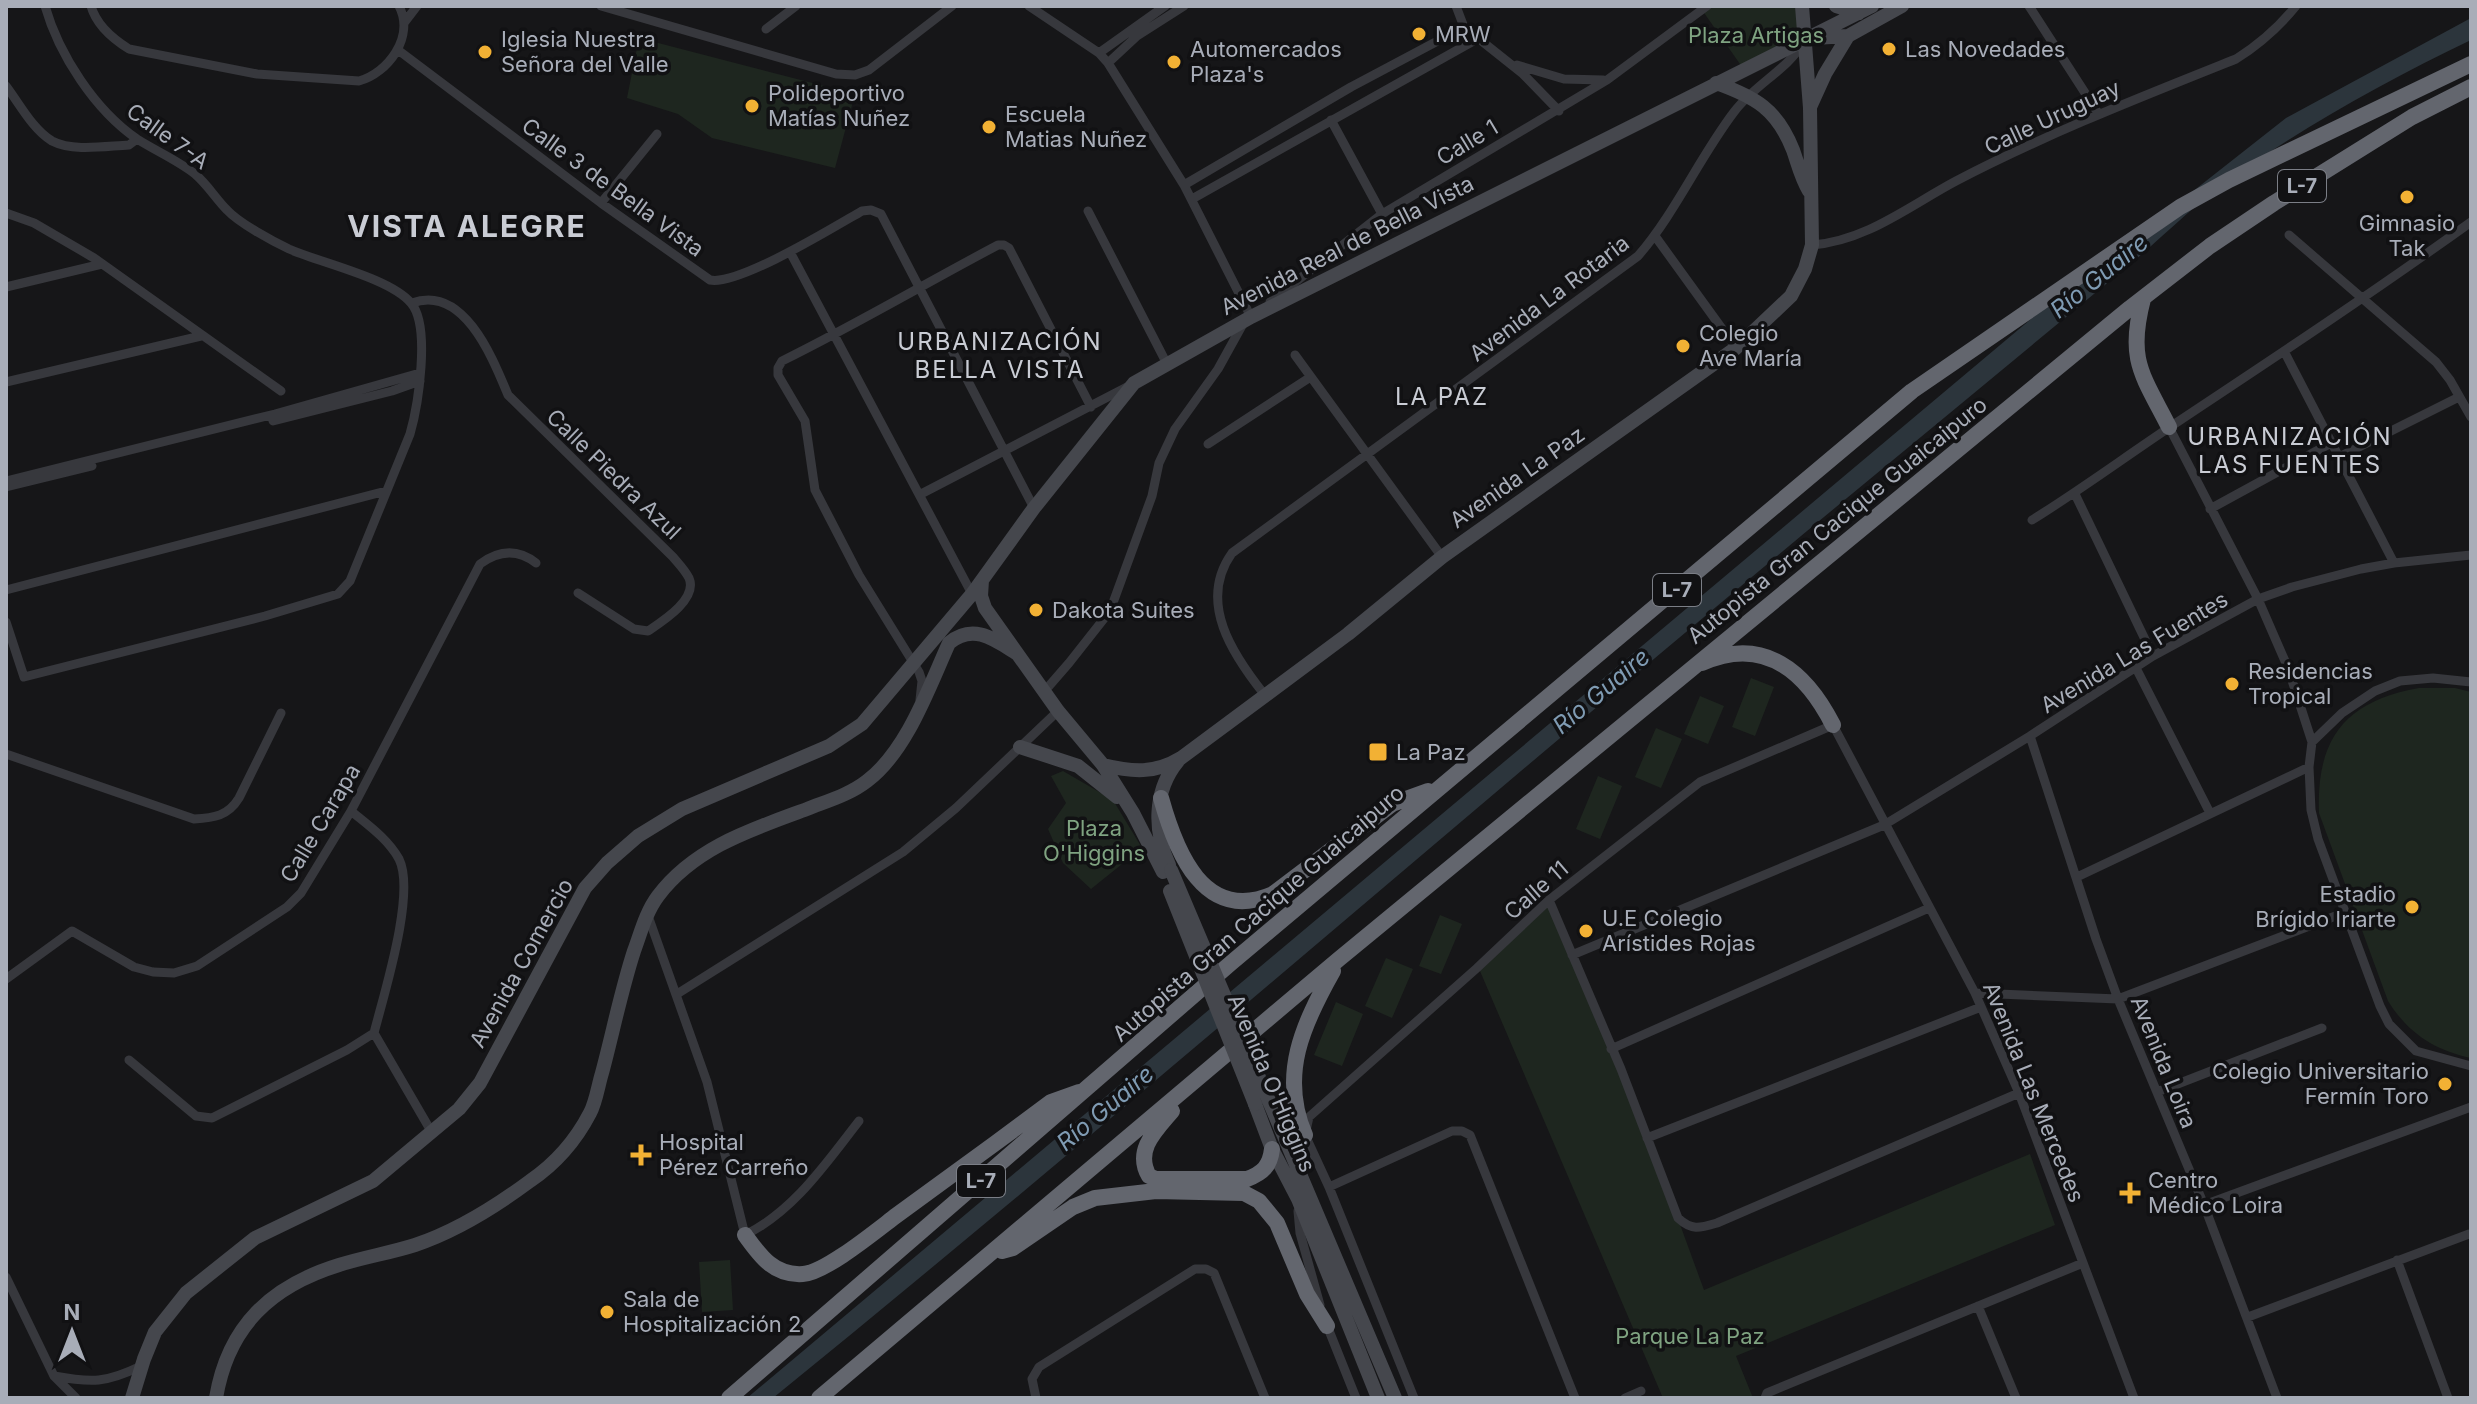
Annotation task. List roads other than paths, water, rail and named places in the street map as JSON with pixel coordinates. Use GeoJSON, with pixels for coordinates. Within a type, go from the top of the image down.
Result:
{"type":"FeatureCollection","features":[{"type":"Feature","properties":{"kind":"highway","name":"Autopista Gran Cacique Guaicaipuro"},"geometry":{"type":"LineString","coordinates":[[729,1398],[1441,786],[1912,391],[2168,215],[2229,180],[2471,64]]}},
{"type":"Feature","properties":{"kind":"highway","name":"Autopista Gran Cacique Guaicaipuro"},"geometry":{"type":"LineString","coordinates":[[819,1398],[1339,959],[2143,299],[2210,246],[2274,203],[2412,117],[2471,87]]}},
{"type":"Feature","properties":{"kind":"highway"},"geometry":{"type":"LineString","coordinates":[[2143,299],[2135,329],[2136,359],[2169,427]]}},
{"type":"Feature","properties":{"kind":"highway"},"geometry":{"type":"LineString","coordinates":[[1690,669],[1714,658],[1741,655],[1776,660],[1800,676],[1833,725]]}},
{"type":"Feature","properties":{"kind":"highway"},"geometry":{"type":"LineString","coordinates":[[1161,798],[1176,843],[1187,864],[1206,888],[1219,898],[1243,902],[1273,894],[1392,804],[1441,786]]}},
{"type":"Feature","properties":{"kind":"highway"},"geometry":{"type":"LineString","coordinates":[[1305,1135],[1295,1107],[1298,1046],[1310,1012],[1339,959]]}},
{"type":"Feature","properties":{"kind":"highway"},"geometry":{"type":"LineString","coordinates":[[1197,1080],[1147,1141],[1142,1157],[1149,1176],[1156,1179],[1247,1179],[1267,1168],[1272,1149]]}},
{"type":"Feature","properties":{"kind":"highway"},"geometry":{"type":"LineString","coordinates":[[745,1235],[764,1261],[777,1270],[796,1274],[815,1272],[1051,1102],[1088,1088]]}},
{"type":"Feature","properties":{"kind":"highway"},"geometry":{"type":"LineString","coordinates":[[982,1259],[1013,1248],[1073,1207],[1095,1198],[1156,1191],[1244,1193],[1259,1201],[1277,1223],[1307,1294],[1327,1326]]}},
{"type":"Feature","properties":{"kind":"main road","name":"Avenida La Paz"},"geometry":{"type":"LineString","coordinates":[[1103,765],[1125,771],[1150,771],[1166,767],[1181,758],[1348,634],[1442,557],[1736,348],[1791,296],[1805,269],[1812,245],[1810,108],[1802,6]]}},
{"type":"Feature","properties":{"kind":"main road"},"geometry":{"type":"LineString","coordinates":[[1812,6],[1805,39],[1848,36],[1902,6]]}},
{"type":"Feature","properties":{"kind":"main road"},"geometry":{"type":"LineString","coordinates":[[1836,6],[1866,10]]}},
{"type":"Feature","properties":{"kind":"main road","name":"Avenida Real de Bella Vista"},"geometry":{"type":"LineString","coordinates":[[982,580],[1034,508],[1134,383],[1247,319],[1866,10]]}},
{"type":"Feature","properties":{"kind":"main road"},"geometry":{"type":"LineString","coordinates":[[1810,108],[1825,74],[1848,36]]}},
{"type":"Feature","properties":{"kind":"main road","name":"Avenida La Paz"},"geometry":{"type":"LineString","coordinates":[[1716,83],[1748,94],[1769,110],[1782,128],[1810,193]]}},
{"type":"Feature","properties":{"kind":"main road","name":"Avenida O'Higgins"},"geometry":{"type":"LineString","coordinates":[[982,580],[982,602],[1058,711],[1103,765],[1167,871],[1262,1102],[1395,1398]]}},
{"type":"Feature","properties":{"kind":"main road","name":"Avenida Comercio"},"geometry":{"type":"LineString","coordinates":[[132,1398],[155,1332],[186,1293],[255,1238],[373,1181],[459,1109],[480,1083],[579,898],[607,863],[638,836],[682,809],[829,746],[862,724],[982,580]]}},
{"type":"Feature","properties":{"kind":"main road","name":"Avenida O'Higgins"},"geometry":{"type":"LineString","coordinates":[[918,712],[949,643],[957,636],[980,633],[1016,653]]}},
{"type":"Feature","properties":{"kind":"main road"},"geometry":{"type":"LineString","coordinates":[[216,1398],[232,1346],[251,1316],[278,1291],[335,1266],[413,1246],[444,1233],[483,1213],[529,1182],[567,1147],[591,1111],[628,969],[647,913],[658,896],[681,870],[711,849],[839,797],[868,781],[882,768],[918,712]]}},
{"type":"Feature","properties":{"kind":"main road"},"geometry":{"type":"LineString","coordinates":[[1020,747],[1078,766],[1133,813]]}},
{"type":"Feature","properties":{"kind":"main road","name":"Avenida La Paz"},"geometry":{"type":"LineString","coordinates":[[1167,871],[1158,832],[1161,798],[1171,770],[1181,758]]}},
{"type":"Feature","properties":{"kind":"main road","name":"Avenida O'Higgins"},"geometry":{"type":"LineString","coordinates":[[1262,1102],[1272,1149],[1298,1199],[1378,1398]]}},
{"type":"Feature","properties":{"kind":"street","name":"Calle 7-A"},"geometry":{"type":"LineString","coordinates":[[45,6],[79,78],[110,117],[137,139],[196,175],[230,214],[287,248],[389,287],[412,303]]}},
{"type":"Feature","properties":{"kind":"street"},"geometry":{"type":"LineString","coordinates":[[91,6],[93,14],[114,40],[129,49],[257,74],[359,81],[374,77],[398,50],[404,23],[417,6]]}},
{"type":"Feature","properties":{"kind":"street"},"geometry":{"type":"LineString","coordinates":[[399,6],[404,23]]}},
{"type":"Feature","properties":{"kind":"street"},"geometry":{"type":"LineString","coordinates":[[601,6],[836,74],[855,75],[869,70],[952,6]]}},
{"type":"Feature","properties":{"kind":"street"},"geometry":{"type":"LineString","coordinates":[[766,29],[796,6]]}},
{"type":"Feature","properties":{"kind":"street"},"geometry":{"type":"LineString","coordinates":[[1029,6],[1099,53],[1108,63],[1192,199],[1247,319],[1218,369],[1175,429],[1159,463],[1152,496],[1110,611],[1049,686],[1042,689]]}},
{"type":"Feature","properties":{"kind":"street"},"geometry":{"type":"LineString","coordinates":[[1099,53],[1165,6]]}},
{"type":"Feature","properties":{"kind":"street"},"geometry":{"type":"LineString","coordinates":[[1108,63],[1137,36],[1184,6]]}},
{"type":"Feature","properties":{"kind":"street"},"geometry":{"type":"LineString","coordinates":[[1456,6],[1464,27],[1523,74],[1559,111]]}},
{"type":"Feature","properties":{"kind":"street","name":"Calle 1"},"geometry":{"type":"LineString","coordinates":[[1247,319],[1382,214],[1559,111],[1607,80],[1707,6]]}},
{"type":"Feature","properties":{"kind":"street"},"geometry":{"type":"LineString","coordinates":[[2029,6],[2098,113]]}},
{"type":"Feature","properties":{"kind":"street","name":"Calle Uruguay"},"geometry":{"type":"LineString","coordinates":[[1812,245],[1830,244],[1866,232],[1956,182],[2098,113],[2236,59],[2277,29],[2296,6]]}},
{"type":"Feature","properties":{"kind":"street"},"geometry":{"type":"LineString","coordinates":[[1184,185],[1351,87],[1464,27]]}},
{"type":"Feature","properties":{"kind":"street","name":"Avenida La Rotaria"},"geometry":{"type":"LineString","coordinates":[[1264,694],[1234,653],[1223,630],[1217,594],[1224,563],[1239,546],[1638,256],[1655,236],[1748,94],[1797,53],[1805,39]]}},
{"type":"Feature","properties":{"kind":"street"},"geometry":{"type":"LineString","coordinates":[[1478,40],[1521,68],[1564,79],[1607,80]]}},
{"type":"Feature","properties":{"kind":"street"},"geometry":{"type":"LineString","coordinates":[[1192,199],[1478,40]]}},
{"type":"Feature","properties":{"kind":"street","name":"Calle 3 de Bella Vista"},"geometry":{"type":"LineString","coordinates":[[398,50],[601,203],[710,280],[724,281],[790,252],[862,211],[871,210],[881,214],[919,287]]}},
{"type":"Feature","properties":{"kind":"street"},"geometry":{"type":"LineString","coordinates":[[6,86],[41,131],[50,140],[62,145],[129,145],[137,139]]}},
{"type":"Feature","properties":{"kind":"street"},"geometry":{"type":"LineString","coordinates":[[1331,120],[1382,214]]}},
{"type":"Feature","properties":{"kind":"street"},"geometry":{"type":"LineString","coordinates":[[601,203],[657,134]]}},
{"type":"Feature","properties":{"kind":"street"},"geometry":{"type":"LineString","coordinates":[[1088,211],[1167,364]]}},
{"type":"Feature","properties":{"kind":"street"},"geometry":{"type":"LineString","coordinates":[[6,213],[34,223],[102,264],[281,391]]}},
{"type":"Feature","properties":{"kind":"street"},"geometry":{"type":"LineString","coordinates":[[2032,520],[2365,298],[2471,222]]}},
{"type":"Feature","properties":{"kind":"street"},"geometry":{"type":"LineString","coordinates":[[2289,235],[2436,362],[2464,398],[2471,417]]}},
{"type":"Feature","properties":{"kind":"street"},"geometry":{"type":"LineString","coordinates":[[1655,236],[1736,348]]}},
{"type":"Feature","properties":{"kind":"street"},"geometry":{"type":"LineString","coordinates":[[918,712],[922,681],[859,575],[815,490],[805,421],[778,375],[778,368],[782,361],[834,336],[998,245],[1004,245],[1009,248],[1091,407]]}},
{"type":"Feature","properties":{"kind":"street"},"geometry":{"type":"LineString","coordinates":[[790,252],[972,594]]}},
{"type":"Feature","properties":{"kind":"street"},"geometry":{"type":"LineString","coordinates":[[6,287],[102,264]]}},
{"type":"Feature","properties":{"kind":"street"},"geometry":{"type":"LineString","coordinates":[[919,287],[1034,508]]}},
{"type":"Feature","properties":{"kind":"street","name":"Calle Piedra Azul"},"geometry":{"type":"LineString","coordinates":[[412,303],[422,299],[436,301],[458,310],[494,360],[508,395],[673,557],[689,578],[690,586],[689,594],[669,617],[648,631],[634,629],[578,593]]}},
{"type":"Feature","properties":{"kind":"street"},"geometry":{"type":"LineString","coordinates":[[6,622],[24,677],[265,616],[338,594],[350,581],[416,415],[420,377],[419,320],[412,303]]}},
{"type":"Feature","properties":{"kind":"street"},"geometry":{"type":"LineString","coordinates":[[6,382],[201,336]]}},
{"type":"Feature","properties":{"kind":"street"},"geometry":{"type":"LineString","coordinates":[[2284,351],[2394,563]]}},
{"type":"Feature","properties":{"kind":"street"},"geometry":{"type":"LineString","coordinates":[[1295,355],[1442,557]]}},
{"type":"Feature","properties":{"kind":"street"},"geometry":{"type":"LineString","coordinates":[[6,481],[392,391],[420,377]]}},
{"type":"Feature","properties":{"kind":"street"},"geometry":{"type":"LineString","coordinates":[[1208,444],[1309,378]]}},
{"type":"Feature","properties":{"kind":"street"},"geometry":{"type":"LineString","coordinates":[[921,494],[1134,383]]}},
{"type":"Feature","properties":{"kind":"street"},"geometry":{"type":"LineString","coordinates":[[2339,457],[2464,398]]}},
{"type":"Feature","properties":{"kind":"street"},"geometry":{"type":"LineString","coordinates":[[6,487],[276,417]]}},
{"type":"Feature","properties":{"kind":"street"},"geometry":{"type":"LineString","coordinates":[[2169,427],[2258,599],[2288,668],[2312,742],[2309,767],[2311,810],[2318,839],[2380,1006],[2389,1024],[2416,1051],[2471,1066]]}},
{"type":"Feature","properties":{"kind":"street"},"geometry":{"type":"LineString","coordinates":[[2210,509],[2331,443]]}},
{"type":"Feature","properties":{"kind":"street"},"geometry":{"type":"LineString","coordinates":[[6,590],[386,491]]}},
{"type":"Feature","properties":{"kind":"street"},"geometry":{"type":"LineString","coordinates":[[2075,494],[2153,656]]}},
{"type":"Feature","properties":{"kind":"street","name":"Calle Carapa"},"geometry":{"type":"LineString","coordinates":[[6,979],[72,931],[134,967],[174,973],[197,966],[287,907],[301,893],[351,811],[480,564],[493,555],[508,552],[524,553],[536,563]]}},
{"type":"Feature","properties":{"kind":"street","name":"Avenida Las Fuentes"},"geometry":{"type":"LineString","coordinates":[[1572,955],[1884,825],[2153,656],[2258,599],[2325,577],[2394,563],[2471,555]]}},
{"type":"Feature","properties":{"kind":"street"},"geometry":{"type":"LineString","coordinates":[[2136,668],[2210,813]]}},
{"type":"Feature","properties":{"kind":"street"},"geometry":{"type":"LineString","coordinates":[[2312,742],[2342,713],[2375,691],[2400,681],[2433,678],[2471,682]]}},
{"type":"Feature","properties":{"kind":"street"},"geometry":{"type":"LineString","coordinates":[[677,994],[903,852],[956,808],[1058,711]]}},
{"type":"Feature","properties":{"kind":"street"},"geometry":{"type":"LineString","coordinates":[[6,754],[194,819],[216,818],[233,808],[281,713]]}},
{"type":"Feature","properties":{"kind":"street","name":"Avenida Las Mercedes"},"geometry":{"type":"LineString","coordinates":[[1833,725],[1975,993],[2019,1093],[2134,1398]]}},
{"type":"Feature","properties":{"kind":"street","name":"Calle 11"},"geometry":{"type":"LineString","coordinates":[[1305,1135],[1309,1117],[1314,1111],[1477,968],[1549,900],[1700,782],[1833,725]]}},
{"type":"Feature","properties":{"kind":"street","name":"Avenida Loira"},"geometry":{"type":"LineString","coordinates":[[2030,736],[2118,999],[2204,1205],[2277,1398]]}},
{"type":"Feature","properties":{"kind":"street"},"geometry":{"type":"LineString","coordinates":[[2077,877],[2309,767]]}},
{"type":"Feature","properties":{"kind":"street"},"geometry":{"type":"LineString","coordinates":[[351,811],[387,841],[399,859],[405,877],[397,939],[374,1033],[431,1131]]}},
{"type":"Feature","properties":{"kind":"street"},"geometry":{"type":"LineString","coordinates":[[1549,900],[1678,1218],[1688,1227],[1717,1223],[2019,1093]]}},
{"type":"Feature","properties":{"kind":"street"},"geometry":{"type":"LineString","coordinates":[[1611,1049],[1929,908]]}},
{"type":"Feature","properties":{"kind":"street"},"geometry":{"type":"LineString","coordinates":[[1975,993],[2118,999],[2346,912]]}},
{"type":"Feature","properties":{"kind":"street"},"geometry":{"type":"LineString","coordinates":[[647,913],[707,1082],[745,1235],[768,1224],[798,1197],[859,1121]]}},
{"type":"Feature","properties":{"kind":"street"},"geometry":{"type":"LineString","coordinates":[[1647,1138],[1981,1007]]}},
{"type":"Feature","properties":{"kind":"street"},"geometry":{"type":"LineString","coordinates":[[2157,1092],[2322,1028]]}},
{"type":"Feature","properties":{"kind":"street"},"geometry":{"type":"LineString","coordinates":[[129,1060],[196,1116],[212,1118],[347,1050],[374,1033]]}},
{"type":"Feature","properties":{"kind":"street"},"geometry":{"type":"LineString","coordinates":[[2204,1205],[2471,1107]]}},
{"type":"Feature","properties":{"kind":"street"},"geometry":{"type":"LineString","coordinates":[[1329,1187],[1452,1131],[1470,1135],[1575,1398]]}},
{"type":"Feature","properties":{"kind":"street","name":"Avenida O'Higgins"},"geometry":{"type":"LineString","coordinates":[[1305,1135],[1414,1398]]}},
{"type":"Feature","properties":{"kind":"street","name":"Avenida O'Higgins"},"geometry":{"type":"LineString","coordinates":[[1298,1199],[1303,1246],[1327,1326],[1356,1398]]}},
{"type":"Feature","properties":{"kind":"street"},"geometry":{"type":"LineString","coordinates":[[2248,1317],[2469,1234]]}},
{"type":"Feature","properties":{"kind":"street"},"geometry":{"type":"LineString","coordinates":[[2397,1260],[2448,1398]]}},
{"type":"Feature","properties":{"kind":"street"},"geometry":{"type":"LineString","coordinates":[[1765,1398],[1767,1393],[2083,1263]]}},
{"type":"Feature","properties":{"kind":"street"},"geometry":{"type":"LineString","coordinates":[[1036,1398],[1032,1379],[1039,1367],[1195,1269],[1206,1269],[1214,1273],[1265,1398]]}},
{"type":"Feature","properties":{"kind":"street"},"geometry":{"type":"LineString","coordinates":[[6,1277],[54,1376],[76,1398]]}},
{"type":"Feature","properties":{"kind":"street"},"geometry":{"type":"LineString","coordinates":[[1978,1306],[2016,1398]]}},
{"type":"Feature","properties":{"kind":"street"},"geometry":{"type":"LineString","coordinates":[[54,1376],[93,1382],[141,1366]]}},
{"type":"Feature","properties":{"kind":"street"},"geometry":{"type":"LineString","coordinates":[[1625,1398],[1641,1391]]}},
{"type":"Feature","properties":{"kind":"water","name":"Río Guaire"},"geometry":{"type":"Polygon","coordinates":[[[2471,18],[2471,40],[2350,103],[2219,187],[906,1289],[773,1398],[747,1398],[2037,314],[2286,118],[2471,18]]]}},
{"type":"Feature","properties":{"kind":"place","name":"MRW"},"geometry":{"type":"Point","coordinates":[1419,34]}},
{"type":"Feature","properties":{"kind":"place","name":"Las Novedades"},"geometry":{"type":"Point","coordinates":[1889,49]}},
{"type":"Feature","properties":{"kind":"place","name":"Iglesia Nuestra Señora del Valle"},"geometry":{"type":"Point","coordinates":[485,52]}},
{"type":"Feature","properties":{"kind":"place","name":"Automercados Plaza's"},"geometry":{"type":"Point","coordinates":[1174,62]}},
{"type":"Feature","properties":{"kind":"place","name":"Polideportivo Matías Nuñez"},"geometry":{"type":"Point","coordinates":[752,106]}},
{"type":"Feature","properties":{"kind":"place","name":"Escuela Matias Nuñez"},"geometry":{"type":"Point","coordinates":[989,127]}},
{"type":"Feature","properties":{"kind":"place","name":"Gimnasio Tak"},"geometry":{"type":"Point","coordinates":[2407,197]}},
{"type":"Feature","properties":{"kind":"place","name":"Colegio Ave María"},"geometry":{"type":"Point","coordinates":[1683,346]}},
{"type":"Feature","properties":{"kind":"place","name":"Dakota Suites"},"geometry":{"type":"Point","coordinates":[1036,610]}},
{"type":"Feature","properties":{"kind":"place","name":"Residencias Tropical"},"geometry":{"type":"Point","coordinates":[2232,684]}},
{"type":"Feature","properties":{"kind":"place","name":"La Paz"},"geometry":{"type":"Point","coordinates":[1378,752]}},
{"type":"Feature","properties":{"kind":"place","name":"Estadio Brígido Iriarte"},"geometry":{"type":"Point","coordinates":[2412,907]}},
{"type":"Feature","properties":{"kind":"place","name":"U.E Colegio Arístides Rojas"},"geometry":{"type":"Point","coordinates":[1586,931]}},
{"type":"Feature","properties":{"kind":"place","name":"Colegio Universitario Fermín Toro"},"geometry":{"type":"Point","coordinates":[2445,1084]}},
{"type":"Feature","properties":{"kind":"place","name":"Hospital Pérez Carreño"},"geometry":{"type":"Point","coordinates":[641,1155]}},
{"type":"Feature","properties":{"kind":"place","name":"Centro Médico Loira"},"geometry":{"type":"Point","coordinates":[2130,1193]}},
{"type":"Feature","properties":{"kind":"place","name":"Sala de Hospitalización 2"},"geometry":{"type":"Point","coordinates":[607,1312]}},
{"type":"Feature","properties":{"kind":"district","name":"VISTA ALEGRE"},"geometry":{"type":"Point","coordinates":[467,226]}},
{"type":"Feature","properties":{"kind":"district","name":"URBANIZACIÓN BELLA VISTA"},"geometry":{"type":"Point","coordinates":[1000,355]}},
{"type":"Feature","properties":{"kind":"district","name":"LA PAZ"},"geometry":{"type":"Point","coordinates":[1442,396]}},
{"type":"Feature","properties":{"kind":"district","name":"URBANIZACIÓN LAS FUENTES"},"geometry":{"type":"Point","coordinates":[2290,450]}},
{"type":"Feature","properties":{"kind":"park label","name":"Plaza Artigas"},"geometry":{"type":"Point","coordinates":[1756,35]}},
{"type":"Feature","properties":{"kind":"park label","name":"Plaza O'Higgins"},"geometry":{"type":"Point","coordinates":[1094,840]}},
{"type":"Feature","properties":{"kind":"park label","name":"Parque La Paz"},"geometry":{"type":"Point","coordinates":[1690,1336]}}]}
